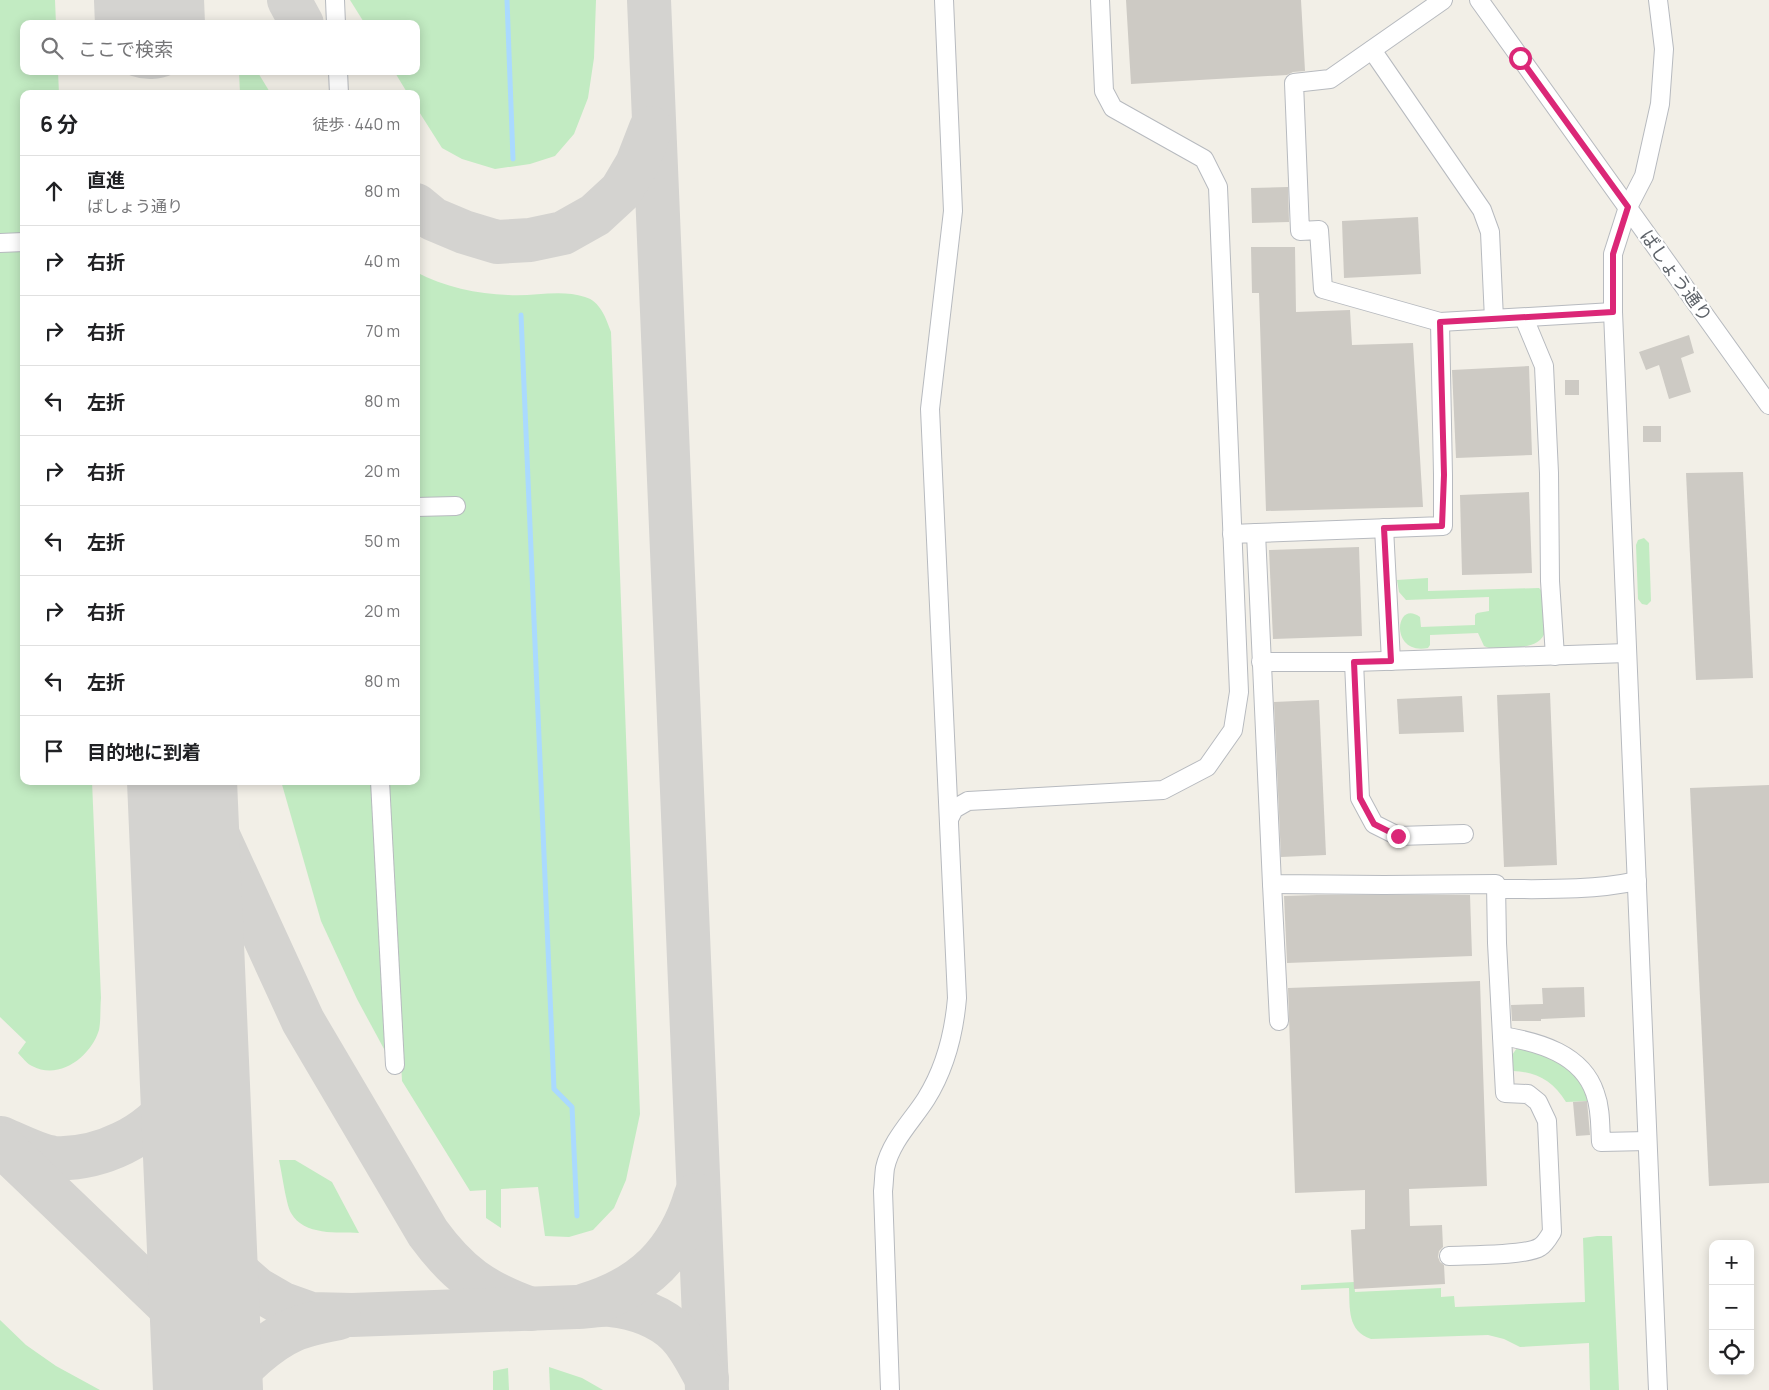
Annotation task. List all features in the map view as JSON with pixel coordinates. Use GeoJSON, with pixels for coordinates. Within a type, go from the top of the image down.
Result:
{"type":"FeatureCollection","features":[{"type":"Feature","properties":{"kind":"lane"},"geometry":{"type":"LineString","coordinates":[[335,0],[336,20]]}},
{"type":"Feature","properties":{"kind":"lane"},"geometry":{"type":"LineString","coordinates":[[890,1390],[883,1191],[886,1167],[893,1147],[926,1099],[949,1052],[955,1024],[957,998],[930,409],[953,211],[944,0]]}},
{"type":"Feature","properties":{"kind":"lane"},"geometry":{"type":"LineString","coordinates":[[949,819],[954,809],[968,800],[1163,790],[1207,767],[1233,730],[1239,692],[1218,187],[1204,159],[1112,108],[1104,91],[1100,0]]}},
{"type":"Feature","properties":{"kind":"lane"},"geometry":{"type":"LineString","coordinates":[[1443,0],[1330,79],[1294,83],[1300,231],[1319,230],[1323,289],[1440,322],[1613,312]]}},
{"type":"Feature","properties":{"kind":"lane","name":"ばしょう通り"},"geometry":{"type":"LineString","coordinates":[[1479,0],[1769,405]]}},
{"type":"Feature","properties":{"kind":"lane"},"geometry":{"type":"LineString","coordinates":[[1658,0],[1662,19],[1664,49],[1660,104],[1644,176],[1628,207],[1613,254],[1613,312],[1658,1390]]}},
{"type":"Feature","properties":{"kind":"lane"},"geometry":{"type":"LineString","coordinates":[[1372,50],[1482,210],[1490,232],[1494,319]]}},
{"type":"Feature","properties":{"kind":"lane"},"geometry":{"type":"LineString","coordinates":[[338,75],[338,90]]}},
{"type":"Feature","properties":{"kind":"lane"},"geometry":{"type":"LineString","coordinates":[[0,243],[20,242]]}},
{"type":"Feature","properties":{"kind":"lane"},"geometry":{"type":"LineString","coordinates":[[1524,318],[1544,366],[1549,473],[1550,581],[1555,656]]}},
{"type":"Feature","properties":{"kind":"lane"},"geometry":{"type":"LineString","coordinates":[[1232,534],[1442,526],[1444,475],[1440,322]]}},
{"type":"Feature","properties":{"kind":"lane"},"geometry":{"type":"LineString","coordinates":[[420,507],[456,506]]}},
{"type":"Feature","properties":{"kind":"lane"},"geometry":{"type":"LineString","coordinates":[[1384,528],[1391,661]]}},
{"type":"Feature","properties":{"kind":"lane"},"geometry":{"type":"LineString","coordinates":[[1256,533],[1279,1021]]}},
{"type":"Feature","properties":{"kind":"lane"},"geometry":{"type":"LineString","coordinates":[[1261,662],[1354,662],[1627,653]]}},
{"type":"Feature","properties":{"kind":"lane"},"geometry":{"type":"LineString","coordinates":[[1354,662],[1360,798],[1374,824],[1398,836],[1464,834]]}},
{"type":"Feature","properties":{"kind":"lane"},"geometry":{"type":"LineString","coordinates":[[380,785],[394,1065]]}},
{"type":"Feature","properties":{"kind":"lane"},"geometry":{"type":"LineString","coordinates":[[1496,889],[1606,886],[1637,881]]}},
{"type":"Feature","properties":{"kind":"lane"},"geometry":{"type":"LineString","coordinates":[[1272,884],[1496,884],[1504,1093],[1528,1094],[1538,1102],[1547,1121],[1552,1232],[1540,1248],[1527,1252],[1449,1256]]}},
{"type":"Feature","properties":{"kind":"lane"},"geometry":{"type":"LineString","coordinates":[[1502,1036],[1532,1042],[1556,1051],[1582,1069],[1590,1080],[1596,1094],[1600,1112],[1601,1142],[1648,1142]]}},
{"type":"Feature","properties":{"kind":"green space"},"geometry":{"type":"Polygon","coordinates":[[[0,0],[55,0],[56,20],[20,20],[20,75],[58,75],[59,90],[20,90],[20,237],[0,238],[0,0]]]}},
{"type":"Feature","properties":{"kind":"green space"},"geometry":{"type":"Polygon","coordinates":[[[350,0],[596,0],[594,58],[588,98],[574,134],[555,156],[530,164],[495,169],[462,159],[442,148],[420,113],[420,90],[406,90],[396,75],[420,75],[420,20],[362,20],[350,0]]]}},
{"type":"Feature","properties":{"kind":"green space"},"geometry":{"type":"Polygon","coordinates":[[[239,75],[259,75],[269,90],[240,90],[239,75]]]}},
{"type":"Feature","properties":{"kind":"green space"},"geometry":{"type":"Polygon","coordinates":[[[20,248],[20,785],[92,785],[101,998],[99,1030],[95,1040],[82,1057],[63,1068],[53,1070],[43,1070],[26,1062],[18,1053],[26,1042],[0,1017],[0,249],[20,248]]]}},
{"type":"Feature","properties":{"kind":"green space"},"geometry":{"type":"Polygon","coordinates":[[[420,274],[449,286],[484,293],[517,295],[556,293],[585,297],[595,302],[598,306],[605,316],[611,332],[640,1114],[626,1180],[614,1208],[593,1230],[569,1237],[545,1236],[538,1187],[501,1189],[501,1228],[486,1218],[486,1190],[470,1191],[402,1081],[386,785],[420,785],[420,274]]]}},
{"type":"Feature","properties":{"kind":"green space"},"geometry":{"type":"Polygon","coordinates":[[[1644,538],[1649,543],[1651,601],[1647,605],[1642,604],[1638,599],[1636,545],[1638,540],[1644,538]]]}},
{"type":"Feature","properties":{"kind":"green space"},"geometry":{"type":"Polygon","coordinates":[[[1428,578],[1428,591],[1539,588],[1543,592],[1546,617],[1545,631],[1542,638],[1530,645],[1513,648],[1489,648],[1484,646],[1478,633],[1430,635],[1430,645],[1428,648],[1415,648],[1407,644],[1402,637],[1400,628],[1401,621],[1405,615],[1412,613],[1420,617],[1421,627],[1475,625],[1475,615],[1477,613],[1489,611],[1489,597],[1406,600],[1399,592],[1397,580],[1428,578]]]}},
{"type":"Feature","properties":{"kind":"green space"},"geometry":{"type":"Polygon","coordinates":[[[282,785],[375,785],[390,1060],[357,999],[321,921],[282,785]]]}},
{"type":"Feature","properties":{"kind":"green space"},"geometry":{"type":"Polygon","coordinates":[[[1517,1048],[1543,1054],[1559,1062],[1574,1073],[1581,1082],[1589,1101],[1566,1102],[1556,1088],[1544,1079],[1530,1073],[1513,1071],[1512,1055],[1517,1048]]]}},
{"type":"Feature","properties":{"kind":"green space"},"geometry":{"type":"Polygon","coordinates":[[[279,1160],[295,1160],[332,1182],[359,1233],[322,1231],[304,1226],[297,1220],[289,1209],[279,1160]]]}},
{"type":"Feature","properties":{"kind":"green space"},"geometry":{"type":"Polygon","coordinates":[[[1612,1236],[1619,1390],[1590,1390],[1589,1343],[1520,1347],[1504,1339],[1488,1335],[1371,1339],[1363,1335],[1354,1325],[1350,1311],[1349,1288],[1301,1290],[1301,1285],[1354,1282],[1355,1292],[1441,1288],[1441,1297],[1454,1296],[1455,1307],[1585,1302],[1583,1238],[1612,1236]]]}},
{"type":"Feature","properties":{"kind":"green space"},"geometry":{"type":"Polygon","coordinates":[[[0,1320],[26,1345],[56,1366],[100,1390],[0,1390],[0,1320]]]}},
{"type":"Feature","properties":{"kind":"green space"},"geometry":{"type":"Polygon","coordinates":[[[549,1367],[582,1378],[603,1390],[550,1390],[549,1367]]]}},
{"type":"Feature","properties":{"kind":"green space"},"geometry":{"type":"Polygon","coordinates":[[[508,1368],[509,1390],[493,1390],[493,1371],[508,1368]]]}},
{"type":"Feature","properties":{"kind":"building"},"geometry":{"type":"Polygon","coordinates":[[[1126,0],[1301,0],[1305,71],[1293,72],[1287,75],[1131,84],[1126,0]]]}},
{"type":"Feature","properties":{"kind":"building"},"geometry":{"type":"Polygon","coordinates":[[[1288,187],[1289,222],[1252,223],[1251,188],[1288,187]]]}},
{"type":"Feature","properties":{"kind":"building"},"geometry":{"type":"Polygon","coordinates":[[[1418,217],[1421,274],[1344,278],[1342,221],[1418,217]]]}},
{"type":"Feature","properties":{"kind":"building"},"geometry":{"type":"Polygon","coordinates":[[[1251,247],[1295,247],[1296,312],[1350,310],[1352,345],[1413,343],[1423,507],[1266,511],[1259,293],[1252,293],[1251,247]]]}},
{"type":"Feature","properties":{"kind":"building"},"geometry":{"type":"Polygon","coordinates":[[[1689,335],[1694,353],[1681,358],[1691,392],[1669,399],[1659,365],[1646,370],[1639,352],[1689,335]]]}},
{"type":"Feature","properties":{"kind":"building"},"geometry":{"type":"Polygon","coordinates":[[[1529,366],[1532,455],[1456,458],[1452,370],[1529,366]]]}},
{"type":"Feature","properties":{"kind":"building"},"geometry":{"type":"Polygon","coordinates":[[[1565,380],[1579,380],[1579,395],[1565,395],[1565,380]]]}},
{"type":"Feature","properties":{"kind":"building"},"geometry":{"type":"Polygon","coordinates":[[[1643,426],[1661,426],[1661,442],[1643,442],[1643,426]]]}},
{"type":"Feature","properties":{"kind":"building"},"geometry":{"type":"Polygon","coordinates":[[[1743,472],[1753,678],[1696,680],[1686,473],[1743,472]]]}},
{"type":"Feature","properties":{"kind":"building"},"geometry":{"type":"Polygon","coordinates":[[[1529,492],[1532,573],[1462,575],[1460,495],[1529,492]]]}},
{"type":"Feature","properties":{"kind":"building"},"geometry":{"type":"Polygon","coordinates":[[[1359,547],[1362,636],[1273,639],[1269,550],[1359,547]]]}},
{"type":"Feature","properties":{"kind":"building"},"geometry":{"type":"Polygon","coordinates":[[[1550,693],[1557,865],[1504,867],[1497,695],[1550,693]]]}},
{"type":"Feature","properties":{"kind":"building"},"geometry":{"type":"Polygon","coordinates":[[[1462,696],[1464,732],[1399,734],[1397,699],[1462,696]]]}},
{"type":"Feature","properties":{"kind":"building"},"geometry":{"type":"Polygon","coordinates":[[[1319,700],[1326,855],[1281,857],[1274,702],[1319,700]]]}},
{"type":"Feature","properties":{"kind":"building"},"geometry":{"type":"Polygon","coordinates":[[[1769,785],[1769,1183],[1709,1186],[1690,788],[1769,785]]]}},
{"type":"Feature","properties":{"kind":"building"},"geometry":{"type":"Polygon","coordinates":[[[1470,895],[1472,956],[1287,963],[1284,896],[1470,895]]]}},
{"type":"Feature","properties":{"kind":"building"},"geometry":{"type":"Polygon","coordinates":[[[1480,981],[1487,1186],[1409,1189],[1410,1226],[1442,1225],[1443,1247],[1439,1251],[1438,1257],[1444,1265],[1445,1284],[1354,1289],[1351,1230],[1365,1229],[1365,1190],[1295,1193],[1288,988],[1480,981]]]}},
{"type":"Feature","properties":{"kind":"building"},"geometry":{"type":"Polygon","coordinates":[[[1584,987],[1585,1017],[1541,1019],[1541,1021],[1512,1021],[1511,1005],[1543,1004],[1542,988],[1584,987]]]}},
{"type":"Feature","properties":{"kind":"building"},"geometry":{"type":"Polygon","coordinates":[[[1587,1101],[1590,1135],[1576,1136],[1573,1102],[1587,1101]]]}},
{"type":"Feature","properties":{"kind":"waterway"},"geometry":{"type":"LineString","coordinates":[[507,0],[513,159]]}},
{"type":"Feature","properties":{"kind":"waterway"},"geometry":{"type":"LineString","coordinates":[[521,315],[554,1089],[572,1107],[577,1216]]}},
{"type":"Feature","properties":{"kind":"taxiway"},"geometry":{"type":"LineString","coordinates":[[289,0],[300,20]]}},
{"type":"Feature","properties":{"kind":"taxiway"},"geometry":{"type":"LineString","coordinates":[[649,0],[707,1390]]}},
{"type":"Feature","properties":{"kind":"taxiway"},"geometry":{"type":"LineString","coordinates":[[420,208],[433,219],[464,232],[497,242],[530,240],[563,233],[595,215],[621,191],[637,164],[651,128]]}},
{"type":"Feature","properties":{"kind":"taxiway"},"geometry":{"type":"LineString","coordinates":[[195,785],[303,1021],[428,1233],[450,1260],[473,1280],[499,1296],[531,1309]]}},
{"type":"Feature","properties":{"kind":"taxiway"},"geometry":{"type":"LineString","coordinates":[[1,1138],[35,1153],[55,1158],[72,1158],[106,1150],[138,1134],[165,1112],[178,1095],[194,1066]]}},
{"type":"Feature","properties":{"kind":"taxiway"},"geometry":{"type":"LineString","coordinates":[[0,1144],[168,1305],[207,1353]]}},
{"type":"Feature","properties":{"kind":"taxiway"},"geometry":{"type":"LineString","coordinates":[[585,1305],[624,1289],[656,1265],[669,1251],[680,1234],[696,1195]]}},
{"type":"Feature","properties":{"kind":"taxiway"},"geometry":{"type":"LineString","coordinates":[[201,1226],[235,1270],[257,1289],[283,1304],[311,1314],[352,1315],[603,1305],[620,1306],[647,1314],[671,1328],[694,1355],[707,1379]]}},
{"type":"Feature","properties":{"kind":"taxiway"},"geometry":{"type":"LineString","coordinates":[[223,1390],[255,1355],[274,1341],[304,1326],[339,1318]]}},
{"type":"Feature","properties":{"kind":"runway"},"geometry":{"type":"LineString","coordinates":[[149,0],[150,20]]}},
{"type":"Feature","properties":{"kind":"runway"},"geometry":{"type":"LineString","coordinates":[[182,785],[208,1390]]}},
{"type":"Feature","properties":{"kind":"route"},"geometry":{"type":"LineString","coordinates":[[1398,836],[1374,824],[1360,798],[1354,662],[1391,661],[1384,528],[1442,526],[1444,475],[1440,322],[1613,312],[1613,254],[1628,207],[1520,58]]}}]}
